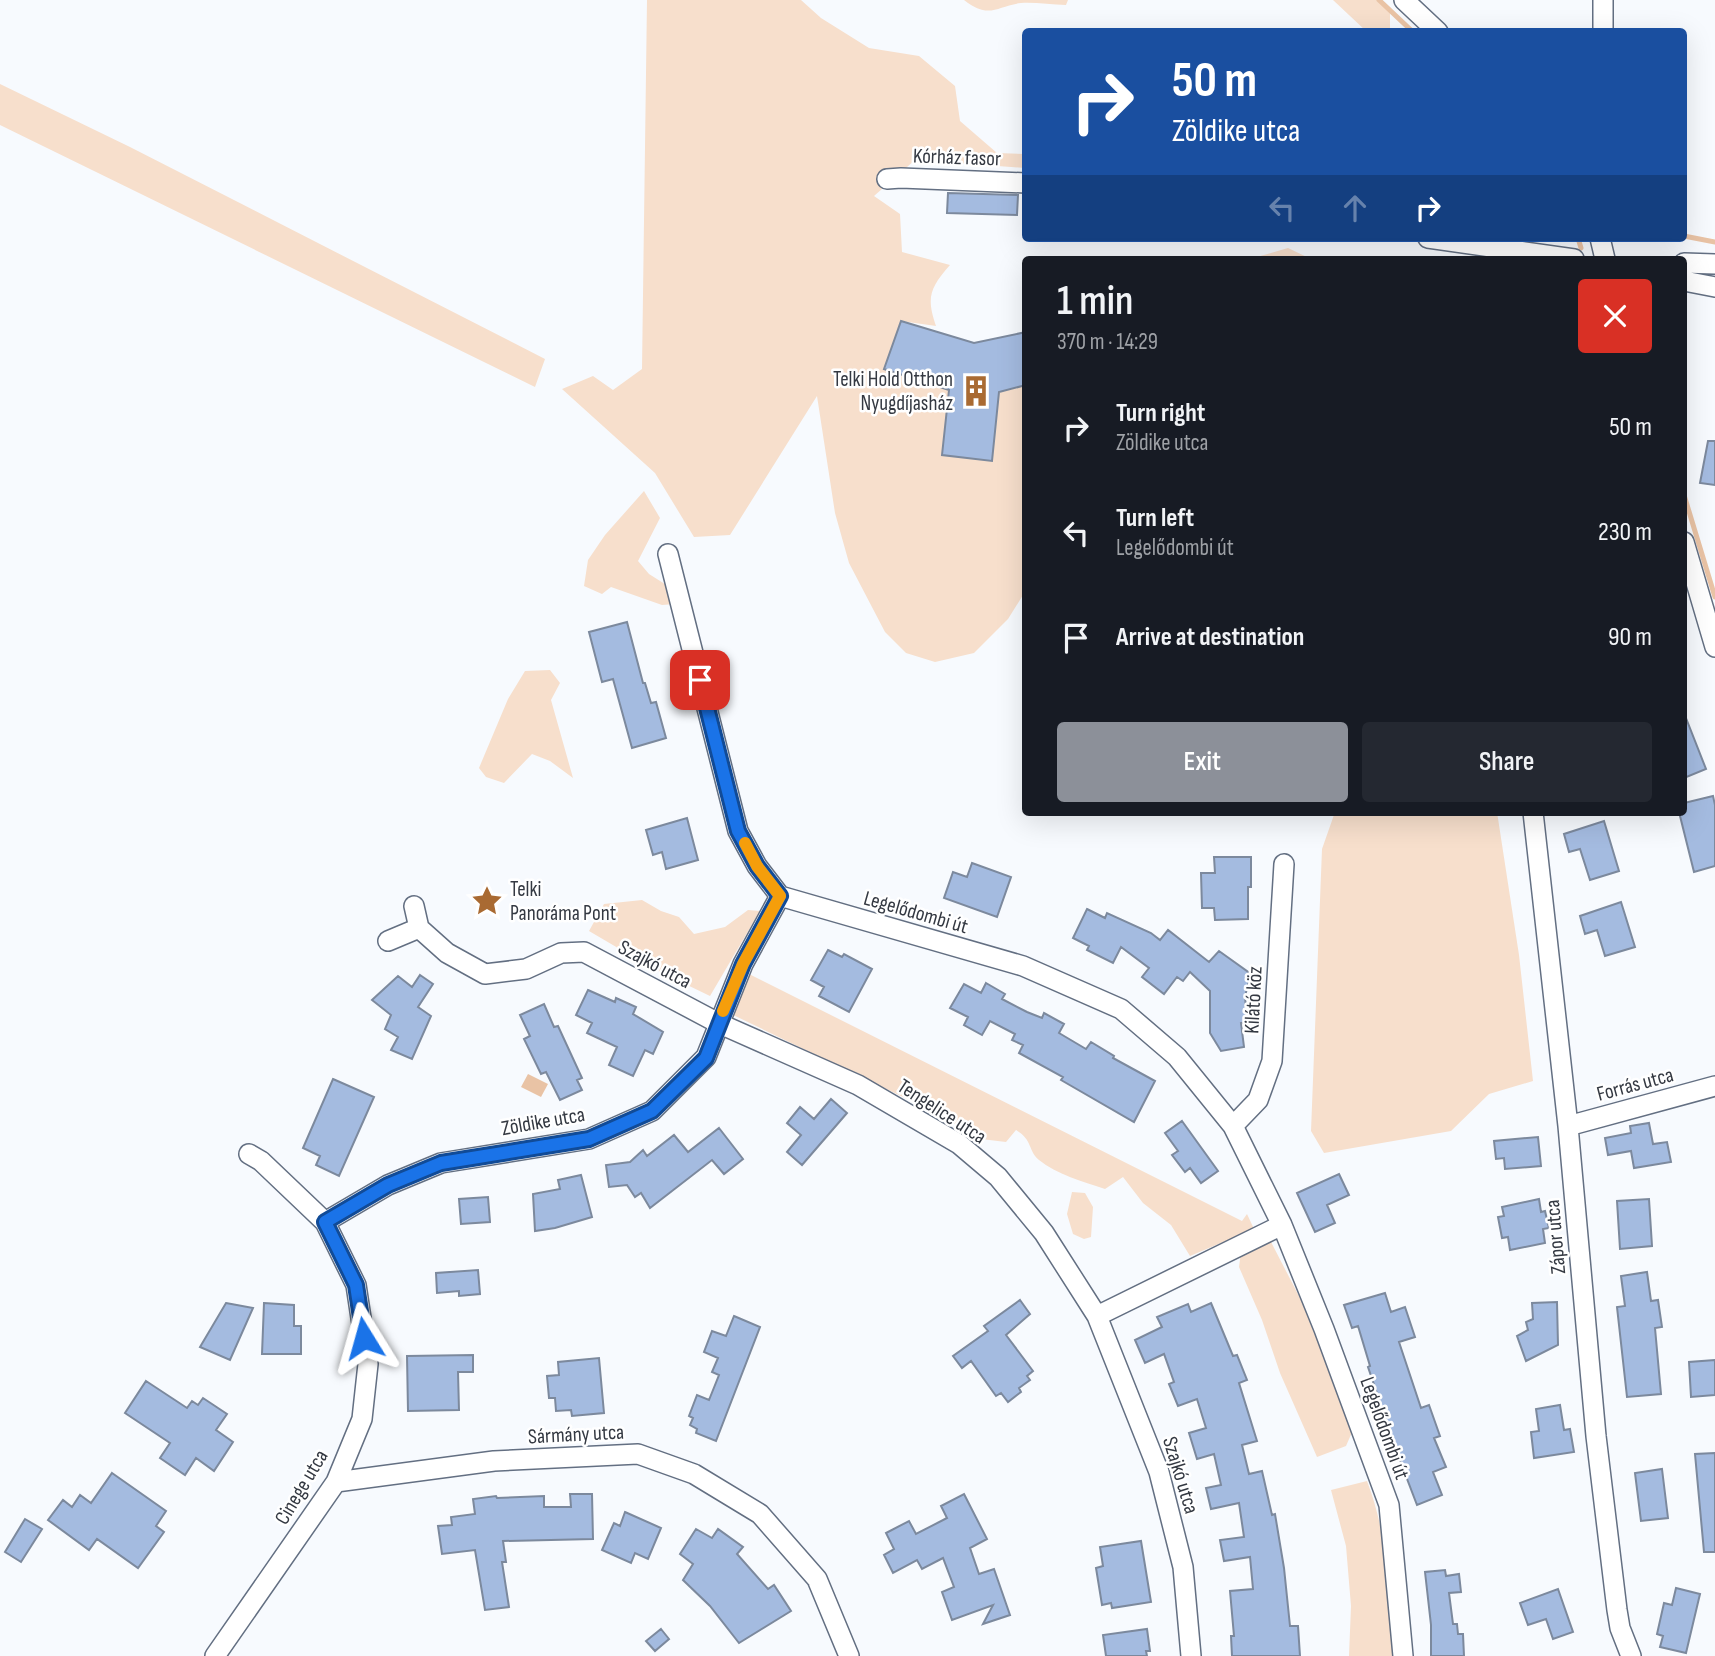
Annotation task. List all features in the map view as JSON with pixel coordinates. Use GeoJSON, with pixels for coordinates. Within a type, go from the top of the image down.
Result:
{"type":"FeatureCollection","features":[{"type":"Feature","properties":{"kind":"street"},"geometry":{"type":"LineString","coordinates":[[1404,0],[1434,28]]}},
{"type":"Feature","properties":{"kind":"street"},"geometry":{"type":"LineString","coordinates":[[1603,0],[1603,28]]}},
{"type":"Feature","properties":{"kind":"street","name":"Kórház fasor"},"geometry":{"type":"LineString","coordinates":[[887,179],[1022,183]]}},
{"type":"Feature","properties":{"kind":"street"},"geometry":{"type":"LineString","coordinates":[[1456,242],[1553,256]]}},
{"type":"Feature","properties":{"kind":"street"},"geometry":{"type":"LineString","coordinates":[[1687,264],[1715,264]]}},
{"type":"Feature","properties":{"kind":"street"},"geometry":{"type":"LineString","coordinates":[[1687,282],[1715,287]]}},
{"type":"Feature","properties":{"kind":"street"},"geometry":{"type":"LineString","coordinates":[[1687,552],[1715,647]]}},
{"type":"Feature","properties":{"kind":"street"},"geometry":{"type":"LineString","coordinates":[[668,554],[738,831],[757,866],[780,896]]}},
{"type":"Feature","properties":{"kind":"street","name":"Zápor utca"},"geometry":{"type":"LineString","coordinates":[[1533,816],[1568,1126],[1597,1450],[1617,1610],[1620,1628],[1631,1656]]}},
{"type":"Feature","properties":{"kind":"street","name":"Kilátó köz"},"geometry":{"type":"LineString","coordinates":[[1233,1126],[1258,1100],[1272,1061],[1284,864]]}},
{"type":"Feature","properties":{"kind":"street","name":"Zöldike utca"},"geometry":{"type":"LineString","coordinates":[[325,1222],[388,1185],[441,1163],[589,1139],[652,1111],[706,1058],[743,964],[780,896]]}},
{"type":"Feature","properties":{"kind":"street","name":"Legelődombi út"},"geometry":{"type":"LineString","coordinates":[[780,896],[1024,967],[1121,1009],[1177,1057],[1233,1126],[1282,1225],[1324,1329],[1389,1505],[1403,1656]]}},
{"type":"Feature","properties":{"kind":"street"},"geometry":{"type":"LineString","coordinates":[[388,942],[419,928],[414,906]]}},
{"type":"Feature","properties":{"kind":"street","name":"Szajkó utca"},"geometry":{"type":"LineString","coordinates":[[419,928],[447,953],[485,974],[526,969],[561,953],[584,953],[718,1023]]}},
{"type":"Feature","properties":{"kind":"street","name":"Tengelice utca"},"geometry":{"type":"LineString","coordinates":[[718,1023],[858,1085],[959,1144],[998,1177],[1044,1233],[1097,1316]]}},
{"type":"Feature","properties":{"kind":"street","name":"Forrás utca"},"geometry":{"type":"LineString","coordinates":[[1568,1126],[1715,1086]]}},
{"type":"Feature","properties":{"kind":"street","name":"Cinege utca"},"geometry":{"type":"LineString","coordinates":[[215,1656],[336,1482],[362,1419],[368,1364],[356,1285],[325,1222],[261,1161],[249,1154]]}},
{"type":"Feature","properties":{"kind":"street"},"geometry":{"type":"LineString","coordinates":[[1097,1316],[1282,1225]]}},
{"type":"Feature","properties":{"kind":"street","name":"Szajkó utca"},"geometry":{"type":"LineString","coordinates":[[1097,1316],[1159,1472],[1184,1567],[1191,1656]]}},
{"type":"Feature","properties":{"kind":"street","name":"Sármány utca"},"geometry":{"type":"LineString","coordinates":[[336,1482],[494,1461],[638,1454],[694,1474],[760,1514],[817,1579],[849,1656]]}},
{"type":"Feature","properties":{"kind":"shaded area"},"geometry":{"type":"Polygon","coordinates":[[[647,0],[801,0],[821,18],[869,48],[919,56],[955,86],[960,121],[997,153],[1022,154],[1022,168],[915,160],[874,196],[900,214],[902,252],[950,265],[932,293],[931,307],[936,326],[901,321],[884,368],[949,390],[944,455],[992,461],[999,392],[1022,386],[1022,597],[1008,619],[974,653],[935,662],[906,653],[885,632],[849,563],[835,513],[817,396],[730,535],[694,537],[655,473],[562,389],[593,376],[613,390],[642,369],[647,0]]]}},
{"type":"Feature","properties":{"kind":"shaded area"},"geometry":{"type":"Polygon","coordinates":[[[964,0],[1068,0],[1066,5],[1021,3],[987,11],[964,0]]]}},
{"type":"Feature","properties":{"kind":"shaded area"},"geometry":{"type":"Polygon","coordinates":[[[1333,0],[1378,0],[1390,10],[1390,28],[1363,28],[1333,0]]]}},
{"type":"Feature","properties":{"kind":"shaded area"},"geometry":{"type":"Polygon","coordinates":[[[0,84],[130,147],[545,359],[535,387],[0,125],[0,84]]]}},
{"type":"Feature","properties":{"kind":"shaded area"},"geometry":{"type":"Polygon","coordinates":[[[1288,248],[1305,256],[1260,256],[1288,248]]]}},
{"type":"Feature","properties":{"kind":"shaded area"},"geometry":{"type":"Polygon","coordinates":[[[644,491],[660,518],[638,561],[649,574],[668,586],[675,604],[662,605],[611,587],[602,594],[584,586],[588,560],[605,535],[644,491]]]}},
{"type":"Feature","properties":{"kind":"shaded area"},"geometry":{"type":"Polygon","coordinates":[[[550,670],[560,683],[551,700],[573,778],[550,761],[532,754],[504,783],[486,777],[479,768],[508,699],[525,671],[550,670]]]}},
{"type":"Feature","properties":{"kind":"shaded area"},"geometry":{"type":"Polygon","coordinates":[[[1334,816],[1498,816],[1519,955],[1533,1081],[1489,1094],[1451,1131],[1324,1153],[1311,1131],[1322,849],[1334,816]]]}},
{"type":"Feature","properties":{"kind":"shaded area"},"geometry":{"type":"Polygon","coordinates":[[[642,900],[679,917],[694,934],[725,927],[748,910],[760,911],[710,996],[652,968],[589,931],[604,904],[642,900]]]}},
{"type":"Feature","properties":{"kind":"shaded area"},"geometry":{"type":"Polygon","coordinates":[[[749,974],[1242,1221],[1247,1214],[1254,1229],[1190,1256],[1171,1225],[1143,1203],[1123,1177],[1105,1189],[1070,1177],[1039,1160],[1025,1138],[1016,1130],[1006,1142],[981,1139],[934,1112],[727,1012],[749,974]]]}},
{"type":"Feature","properties":{"kind":"shaded area"},"geometry":{"type":"Polygon","coordinates":[[[528,1074],[548,1084],[541,1097],[521,1087],[528,1074]]]}},
{"type":"Feature","properties":{"kind":"shaded area"},"geometry":{"type":"Polygon","coordinates":[[[1072,1192],[1085,1193],[1093,1207],[1091,1237],[1084,1239],[1073,1234],[1067,1214],[1072,1192]]]}},
{"type":"Feature","properties":{"kind":"shaded area"},"geometry":{"type":"Polygon","coordinates":[[[1271,1242],[1301,1300],[1353,1430],[1346,1446],[1317,1457],[1280,1373],[1262,1320],[1239,1267],[1241,1252],[1271,1242]]]}},
{"type":"Feature","properties":{"kind":"shaded area"},"geometry":{"type":"Polygon","coordinates":[[[1367,1481],[1384,1544],[1394,1656],[1349,1656],[1351,1606],[1346,1546],[1331,1490],[1367,1481]]]}},
{"type":"Feature","properties":{"kind":"building"},"geometry":{"type":"Polygon","coordinates":[[[948,193],[1018,195],[1017,215],[947,213],[948,193]]]}},
{"type":"Feature","properties":{"kind":"building","name":"Telki Hold Otthon Nyugdíjasház"},"geometry":{"type":"Polygon","coordinates":[[[901,321],[974,343],[1022,333],[1022,386],[999,392],[992,461],[942,455],[949,390],[884,369],[901,321]]]}},
{"type":"Feature","properties":{"kind":"building"},"geometry":{"type":"Polygon","coordinates":[[[1708,441],[1715,441],[1715,485],[1700,483],[1708,441]]]}},
{"type":"Feature","properties":{"kind":"building"},"geometry":{"type":"Polygon","coordinates":[[[627,622],[643,683],[651,703],[656,702],[666,738],[632,748],[613,679],[602,682],[589,632],[627,622]]]}},
{"type":"Feature","properties":{"kind":"building"},"geometry":{"type":"Polygon","coordinates":[[[1687,721],[1706,769],[1687,777],[1687,721]]]}},
{"type":"Feature","properties":{"kind":"building"},"geometry":{"type":"Polygon","coordinates":[[[1713,796],[1715,805],[1715,866],[1694,872],[1680,816],[1687,816],[1687,802],[1713,796]]]}},
{"type":"Feature","properties":{"kind":"building"},"geometry":{"type":"Polygon","coordinates":[[[687,818],[698,860],[666,869],[662,852],[653,855],[646,830],[687,818]]]}},
{"type":"Feature","properties":{"kind":"building"},"geometry":{"type":"Polygon","coordinates":[[[1604,821],[1619,871],[1590,880],[1580,849],[1569,852],[1564,834],[1604,821]]]}},
{"type":"Feature","properties":{"kind":"building"},"geometry":{"type":"Polygon","coordinates":[[[1214,857],[1251,857],[1248,919],[1215,920],[1214,908],[1202,908],[1201,873],[1215,873],[1214,857]]]}},
{"type":"Feature","properties":{"kind":"building"},"geometry":{"type":"Polygon","coordinates":[[[972,863],[1011,877],[997,917],[944,898],[953,872],[967,877],[972,863]]]}},
{"type":"Feature","properties":{"kind":"building"},"geometry":{"type":"Polygon","coordinates":[[[1621,902],[1635,947],[1605,956],[1597,930],[1585,934],[1580,916],[1621,902]]]}},
{"type":"Feature","properties":{"kind":"building"},"geometry":{"type":"Polygon","coordinates":[[[1087,909],[1105,918],[1107,913],[1151,933],[1160,940],[1168,930],[1209,962],[1219,951],[1251,974],[1245,996],[1247,1022],[1241,1023],[1244,1047],[1221,1051],[1210,1033],[1210,991],[1190,972],[1183,981],[1177,977],[1164,994],[1142,977],[1149,968],[1121,947],[1113,963],[1087,950],[1089,946],[1073,938],[1087,909]]]}},
{"type":"Feature","properties":{"kind":"building"},"geometry":{"type":"Polygon","coordinates":[[[828,950],[842,957],[844,954],[872,969],[849,1012],[819,996],[824,987],[811,980],[828,950]]]}},
{"type":"Feature","properties":{"kind":"building"},"geometry":{"type":"Polygon","coordinates":[[[420,975],[433,984],[418,1007],[431,1016],[412,1059],[391,1050],[398,1037],[385,1029],[391,1015],[372,1000],[398,976],[412,987],[420,975]]]}},
{"type":"Feature","properties":{"kind":"building"},"geometry":{"type":"Polygon","coordinates":[[[986,983],[1005,994],[1002,999],[1042,1018],[1044,1013],[1064,1024],[1059,1033],[1086,1049],[1091,1042],[1114,1056],[1113,1058],[1155,1081],[1134,1122],[1019,1053],[1023,1045],[1012,1040],[1015,1034],[990,1021],[982,1035],[964,1025],[968,1017],[950,1008],[964,984],[981,993],[986,983]]]}},
{"type":"Feature","properties":{"kind":"building"},"geometry":{"type":"Polygon","coordinates":[[[588,990],[615,1002],[616,998],[636,1007],[633,1014],[663,1032],[653,1054],[645,1050],[633,1076],[609,1065],[617,1047],[587,1033],[592,1023],[576,1015],[588,990]]]}},
{"type":"Feature","properties":{"kind":"building"},"geometry":{"type":"Polygon","coordinates":[[[544,1004],[554,1027],[558,1026],[582,1078],[577,1080],[582,1090],[560,1100],[546,1072],[541,1074],[524,1039],[530,1036],[520,1015],[544,1004]]]}},
{"type":"Feature","properties":{"kind":"building"},"geometry":{"type":"Polygon","coordinates":[[[333,1079],[374,1097],[339,1176],[316,1165],[320,1156],[303,1148],[333,1079]]]}},
{"type":"Feature","properties":{"kind":"building"},"geometry":{"type":"Polygon","coordinates":[[[831,1099],[847,1113],[802,1165],[787,1152],[801,1135],[787,1123],[800,1107],[814,1119],[831,1099]]]}},
{"type":"Feature","properties":{"kind":"building"},"geometry":{"type":"Polygon","coordinates":[[[1182,1121],[1218,1171],[1201,1183],[1190,1168],[1185,1172],[1172,1155],[1178,1151],[1165,1133],[1182,1121]]]}},
{"type":"Feature","properties":{"kind":"building"},"geometry":{"type":"Polygon","coordinates":[[[1649,1123],[1653,1144],[1667,1142],[1671,1162],[1634,1168],[1631,1151],[1608,1155],[1605,1138],[1631,1133],[1630,1126],[1649,1123]]]}},
{"type":"Feature","properties":{"kind":"building"},"geometry":{"type":"Polygon","coordinates":[[[719,1128],[743,1159],[724,1174],[712,1160],[650,1208],[641,1193],[635,1197],[627,1185],[609,1187],[606,1165],[630,1162],[643,1150],[647,1156],[674,1135],[688,1152],[719,1128]]]}},
{"type":"Feature","properties":{"kind":"building"},"geometry":{"type":"Polygon","coordinates":[[[1538,1137],[1541,1166],[1505,1169],[1504,1158],[1496,1159],[1494,1141],[1538,1137]]]}},
{"type":"Feature","properties":{"kind":"building"},"geometry":{"type":"Polygon","coordinates":[[[1339,1174],[1349,1195],[1327,1205],[1335,1223],[1315,1232],[1297,1193],[1339,1174]]]}},
{"type":"Feature","properties":{"kind":"building"},"geometry":{"type":"Polygon","coordinates":[[[581,1175],[592,1217],[535,1231],[533,1194],[560,1189],[558,1180],[581,1175]]]}},
{"type":"Feature","properties":{"kind":"building"},"geometry":{"type":"Polygon","coordinates":[[[488,1197],[490,1222],[461,1224],[459,1199],[488,1197]]]}},
{"type":"Feature","properties":{"kind":"building"},"geometry":{"type":"Polygon","coordinates":[[[1539,1199],[1541,1212],[1545,1211],[1549,1228],[1543,1229],[1545,1243],[1510,1250],[1508,1237],[1502,1238],[1498,1217],[1504,1216],[1502,1207],[1539,1199]]]}},
{"type":"Feature","properties":{"kind":"building"},"geometry":{"type":"Polygon","coordinates":[[[1649,1199],[1652,1246],[1620,1249],[1617,1201],[1649,1199]]]}},
{"type":"Feature","properties":{"kind":"building"},"geometry":{"type":"Polygon","coordinates":[[[478,1270],[480,1294],[459,1296],[459,1291],[437,1293],[436,1273],[478,1270]]]}},
{"type":"Feature","properties":{"kind":"building"},"geometry":{"type":"Polygon","coordinates":[[[1647,1272],[1651,1301],[1658,1300],[1662,1327],[1655,1328],[1661,1394],[1627,1397],[1617,1307],[1625,1306],[1621,1276],[1647,1272]]]}},
{"type":"Feature","properties":{"kind":"building"},"geometry":{"type":"Polygon","coordinates":[[[1385,1293],[1391,1312],[1405,1307],[1415,1337],[1399,1342],[1421,1408],[1429,1405],[1440,1436],[1434,1438],[1446,1467],[1433,1472],[1442,1495],[1417,1505],[1384,1421],[1386,1420],[1368,1367],[1370,1366],[1358,1326],[1352,1328],[1344,1305],[1385,1293]]]}},
{"type":"Feature","properties":{"kind":"building"},"geometry":{"type":"Polygon","coordinates":[[[1020,1300],[1030,1314],[1006,1335],[1033,1371],[1027,1376],[1030,1380],[1019,1388],[1021,1392],[1008,1402],[1001,1393],[996,1396],[971,1361],[962,1368],[953,1356],[988,1331],[984,1326],[1020,1300]]]}},
{"type":"Feature","properties":{"kind":"building"},"geometry":{"type":"Polygon","coordinates":[[[1557,1302],[1558,1345],[1526,1361],[1517,1336],[1528,1330],[1526,1322],[1533,1319],[1532,1303],[1557,1302]]]}},
{"type":"Feature","properties":{"kind":"building"},"geometry":{"type":"Polygon","coordinates":[[[226,1303],[253,1308],[230,1360],[200,1347],[226,1303]]]}},
{"type":"Feature","properties":{"kind":"building"},"geometry":{"type":"Polygon","coordinates":[[[264,1303],[294,1305],[294,1326],[301,1326],[301,1354],[262,1354],[264,1303]]]}},
{"type":"Feature","properties":{"kind":"building"},"geometry":{"type":"Polygon","coordinates":[[[1211,1303],[1233,1356],[1237,1355],[1247,1380],[1239,1383],[1257,1441],[1242,1445],[1249,1474],[1262,1471],[1272,1515],[1275,1514],[1290,1626],[1298,1626],[1300,1656],[1232,1656],[1231,1636],[1234,1636],[1230,1591],[1253,1589],[1250,1557],[1224,1561],[1220,1540],[1244,1537],[1239,1503],[1211,1509],[1206,1488],[1221,1485],[1214,1454],[1197,1459],[1189,1433],[1206,1428],[1197,1399],[1178,1406],[1169,1384],[1174,1382],[1164,1354],[1145,1363],[1135,1340],[1162,1327],[1157,1317],[1188,1304],[1191,1312],[1211,1303]]]}},
{"type":"Feature","properties":{"kind":"building"},"geometry":{"type":"Polygon","coordinates":[[[734,1316],[760,1327],[716,1441],[696,1433],[697,1429],[690,1425],[693,1418],[689,1416],[697,1395],[709,1400],[719,1375],[712,1372],[718,1358],[704,1352],[712,1331],[726,1336],[734,1316]]]}},
{"type":"Feature","properties":{"kind":"building"},"geometry":{"type":"Polygon","coordinates":[[[473,1355],[473,1372],[458,1372],[459,1410],[408,1411],[407,1356],[473,1355]]]}},
{"type":"Feature","properties":{"kind":"building"},"geometry":{"type":"Polygon","coordinates":[[[599,1358],[604,1413],[572,1416],[571,1410],[556,1411],[555,1398],[549,1398],[547,1376],[559,1375],[558,1362],[599,1358]]]}},
{"type":"Feature","properties":{"kind":"building"},"geometry":{"type":"Polygon","coordinates":[[[1715,1360],[1715,1395],[1691,1397],[1689,1362],[1715,1360]]]}},
{"type":"Feature","properties":{"kind":"building"},"geometry":{"type":"Polygon","coordinates":[[[146,1381],[187,1408],[192,1401],[198,1405],[203,1398],[227,1414],[216,1430],[233,1442],[214,1471],[196,1458],[185,1475],[160,1458],[170,1443],[125,1413],[146,1381]]]}},
{"type":"Feature","properties":{"kind":"building"},"geometry":{"type":"Polygon","coordinates":[[[1560,1405],[1564,1430],[1570,1429],[1574,1452],[1534,1458],[1531,1432],[1539,1431],[1536,1409],[1560,1405]]]}},
{"type":"Feature","properties":{"kind":"building"},"geometry":{"type":"Polygon","coordinates":[[[1715,1453],[1715,1552],[1704,1552],[1695,1454],[1715,1453]]]}},
{"type":"Feature","properties":{"kind":"building"},"geometry":{"type":"Polygon","coordinates":[[[1662,1469],[1668,1518],[1641,1521],[1635,1473],[1662,1469]]]}},
{"type":"Feature","properties":{"kind":"building"},"geometry":{"type":"Polygon","coordinates":[[[112,1473],[166,1511],[156,1526],[164,1532],[138,1568],[97,1539],[89,1550],[48,1520],[63,1500],[72,1507],[80,1495],[91,1503],[112,1473]]]}},
{"type":"Feature","properties":{"kind":"building"},"geometry":{"type":"Polygon","coordinates":[[[570,1494],[592,1494],[593,1539],[503,1541],[506,1562],[502,1562],[509,1607],[485,1610],[475,1550],[442,1554],[438,1526],[452,1525],[451,1517],[475,1514],[473,1499],[544,1496],[544,1507],[571,1507],[570,1494]]]}},
{"type":"Feature","properties":{"kind":"building"},"geometry":{"type":"Polygon","coordinates":[[[964,1494],[987,1539],[970,1548],[979,1574],[994,1569],[1010,1615],[983,1624],[993,1605],[952,1620],[942,1592],[954,1587],[943,1558],[922,1569],[917,1560],[893,1573],[884,1555],[894,1549],[886,1533],[909,1521],[916,1534],[947,1518],[941,1506],[964,1494]]]}},
{"type":"Feature","properties":{"kind":"building"},"geometry":{"type":"Polygon","coordinates":[[[625,1512],[661,1528],[648,1559],[635,1553],[631,1563],[602,1550],[614,1523],[620,1526],[625,1512]]]}},
{"type":"Feature","properties":{"kind":"building"},"geometry":{"type":"Polygon","coordinates":[[[25,1519],[42,1529],[21,1562],[5,1552],[25,1519]]]}},
{"type":"Feature","properties":{"kind":"building"},"geometry":{"type":"Polygon","coordinates":[[[696,1529],[712,1538],[718,1529],[743,1547],[737,1554],[768,1589],[774,1585],[791,1611],[739,1643],[710,1606],[683,1580],[693,1564],[680,1554],[696,1529]]]}},
{"type":"Feature","properties":{"kind":"building"},"geometry":{"type":"Polygon","coordinates":[[[1141,1541],[1151,1602],[1112,1608],[1111,1603],[1102,1605],[1096,1568],[1103,1566],[1100,1547],[1141,1541]]]}},
{"type":"Feature","properties":{"kind":"building"},"geometry":{"type":"Polygon","coordinates":[[[1445,1570],[1446,1576],[1459,1574],[1461,1592],[1449,1593],[1453,1624],[1457,1624],[1458,1634],[1463,1634],[1464,1656],[1431,1656],[1431,1625],[1425,1572],[1445,1570]]]}},
{"type":"Feature","properties":{"kind":"building"},"geometry":{"type":"Polygon","coordinates":[[[1676,1588],[1700,1594],[1686,1653],[1660,1647],[1663,1636],[1657,1634],[1664,1603],[1672,1605],[1676,1588]]]}},
{"type":"Feature","properties":{"kind":"building"},"geometry":{"type":"Polygon","coordinates":[[[1558,1589],[1573,1632],[1553,1639],[1546,1619],[1528,1625],[1520,1603],[1558,1589]]]}},
{"type":"Feature","properties":{"kind":"building"},"geometry":{"type":"Polygon","coordinates":[[[661,1629],[669,1639],[655,1651],[646,1641],[661,1629]]]}},
{"type":"Feature","properties":{"kind":"building"},"geometry":{"type":"Polygon","coordinates":[[[1147,1629],[1150,1651],[1146,1651],[1147,1656],[1106,1656],[1103,1635],[1147,1629]]]}},
{"type":"Feature","properties":{"kind":"waterway"},"geometry":{"type":"LineString","coordinates":[[1379,0],[1409,28]]}},
{"type":"Feature","properties":{"kind":"waterway"},"geometry":{"type":"LineString","coordinates":[[1687,237],[1715,242]]}},
{"type":"Feature","properties":{"kind":"waterway"},"geometry":{"type":"LineString","coordinates":[[1579,242],[1581,248]]}},
{"type":"Feature","properties":{"kind":"waterway"},"geometry":{"type":"LineString","coordinates":[[1687,505],[1715,597]]}},
{"type":"Feature","properties":{"kind":"slow traffic"},"geometry":{"type":"LineString","coordinates":[[723,1011],[743,964],[780,896],[757,866],[745,843]]}},
{"type":"Feature","properties":{"kind":"place","name":"Telki Hold Otthon Nyugdíjasház"},"geometry":{"type":"Point","coordinates":[976,391]}},
{"type":"Feature","properties":{"kind":"place","name":"Telki Panoráma Pont"},"geometry":{"type":"Point","coordinates":[487,901]}},
{"type":"Feature","properties":{"kind":"route"},"geometry":{"type":"LineString","coordinates":[[364,1338],[356,1285],[325,1222],[388,1185],[441,1163],[589,1139],[652,1111],[706,1058],[743,964],[780,896],[757,866],[738,831],[700,680]]}}]}
